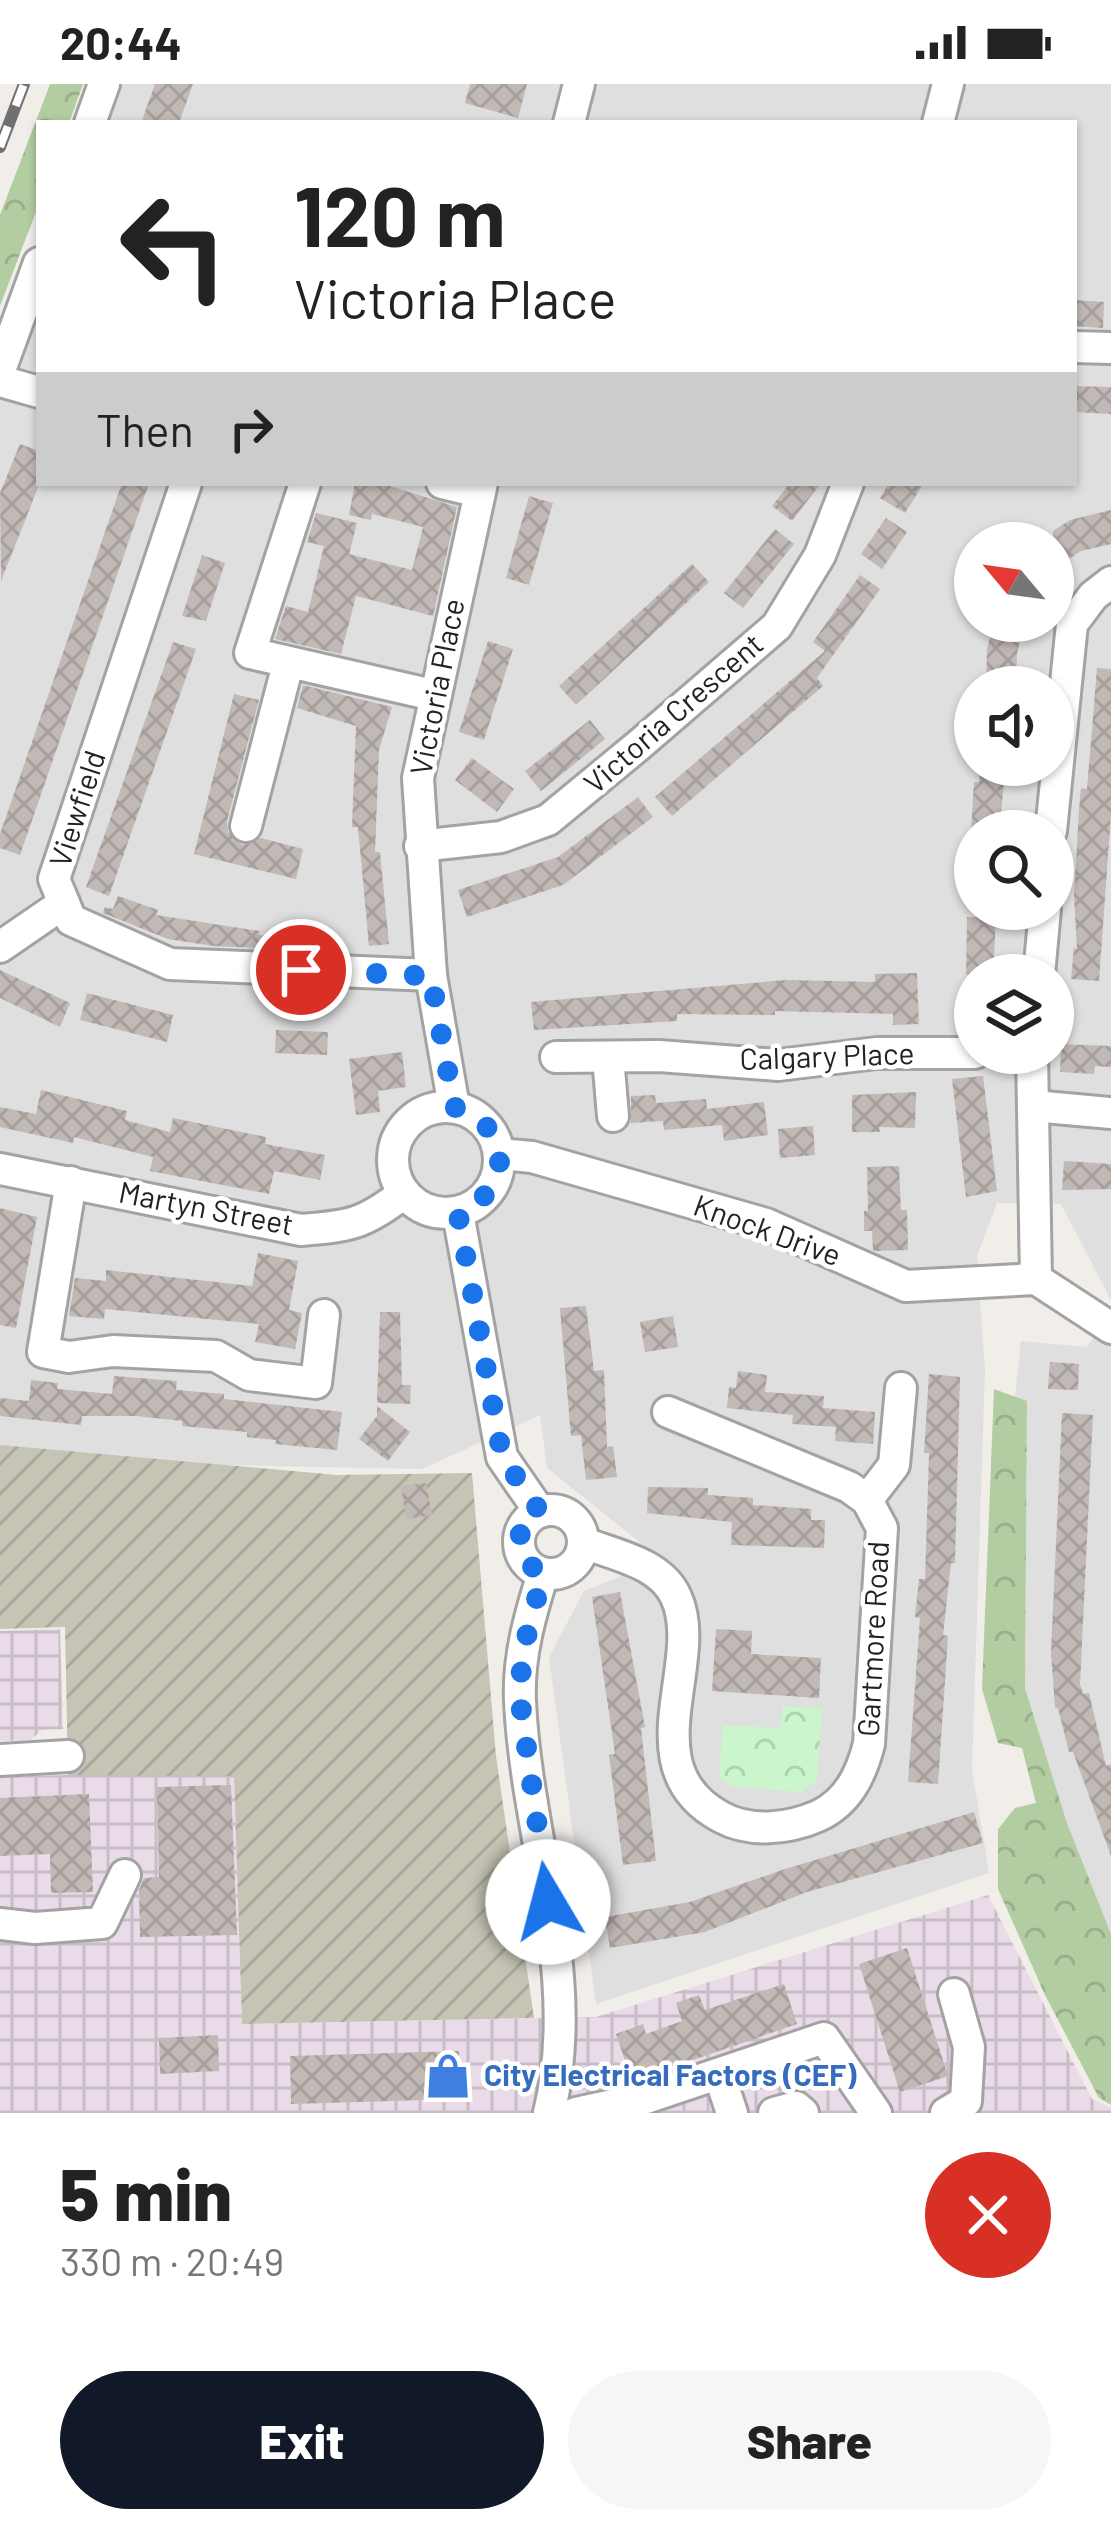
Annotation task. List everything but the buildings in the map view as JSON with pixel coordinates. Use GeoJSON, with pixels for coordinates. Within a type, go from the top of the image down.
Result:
{"type":"FeatureCollection","features":[{"type":"Feature","properties":{"kind":"street"},"geometry":{"type":"LineString","coordinates":[[91,120],[104,84]]}},
{"type":"Feature","properties":{"kind":"street"},"geometry":{"type":"LineString","coordinates":[[570,120],[579,84]]}},
{"type":"Feature","properties":{"kind":"street"},"geometry":{"type":"LineString","coordinates":[[939,120],[948,84]]}},
{"type":"Feature","properties":{"kind":"street"},"geometry":{"type":"LineString","coordinates":[[0,370],[36,271]]}},
{"type":"Feature","properties":{"kind":"street"},"geometry":{"type":"LineString","coordinates":[[1077,347],[1111,348]]}},
{"type":"Feature","properties":{"kind":"street"},"geometry":{"type":"LineString","coordinates":[[0,381],[36,391]]}},
{"type":"Feature","properties":{"kind":"street","name":"Viewfield"},"geometry":{"type":"LineString","coordinates":[[185,486],[54,879],[71,920],[170,964],[431,976]]}},
{"type":"Feature","properties":{"kind":"street"},"geometry":{"type":"LineString","coordinates":[[304,486],[250,653],[433,695]]}},
{"type":"Feature","properties":{"kind":"street","name":"Victoria Crescent"},"geometry":{"type":"LineString","coordinates":[[421,846],[501,837],[548,820],[639,746],[777,626],[820,555],[847,486]]}},
{"type":"Feature","properties":{"kind":"street","name":"Victoria Place"},"geometry":{"type":"LineString","coordinates":[[454,1107],[431,976],[418,778],[481,488]]}},
{"type":"Feature","properties":{"kind":"street"},"geometry":{"type":"LineString","coordinates":[[1054,810],[1072,624],[1093,596],[1111,582]]}},
{"type":"Feature","properties":{"kind":"street"},"geometry":{"type":"LineString","coordinates":[[246,826],[288,664]]}},
{"type":"Feature","properties":{"kind":"street"},"geometry":{"type":"LineString","coordinates":[[0,946],[64,903]]}},
{"type":"Feature","properties":{"kind":"street","name":"Calgary Place"},"geometry":{"type":"LineString","coordinates":[[556,1058],[778,1064],[877,1053],[954,1053]]}},
{"type":"Feature","properties":{"kind":"street"},"geometry":{"type":"LineString","coordinates":[[608,1057],[613,1116]]}},
{"type":"Feature","properties":{"kind":"street"},"geometry":{"type":"LineString","coordinates":[[1032,1074],[1036,1279],[1111,1328]]}},
{"type":"Feature","properties":{"kind":"street"},"geometry":{"type":"LineString","coordinates":[[1033,1106],[1111,1113]]}},
{"type":"Feature","properties":{"kind":"street"},"geometry":{"type":"LineString","coordinates":[[454,1107],[471,1112],[495,1137],[500,1154],[494,1185],[485,1197],[458,1213],[428,1211],[404,1193],[395,1178],[396,1142],[419,1114],[454,1107]]}},
{"type":"Feature","properties":{"kind":"street","name":"Knock Drive"},"geometry":{"type":"LineString","coordinates":[[500,1154],[532,1157],[766,1224],[906,1286],[1036,1279]]}},
{"type":"Feature","properties":{"kind":"street","name":"Martyn Street"},"geometry":{"type":"LineString","coordinates":[[0,1169],[301,1230],[351,1226],[376,1215],[404,1193]]}},
{"type":"Feature","properties":{"kind":"street"},"geometry":{"type":"LineString","coordinates":[[71,1182],[43,1352],[70,1358],[112,1351],[216,1356],[249,1376],[316,1383],[324,1315]]}},
{"type":"Feature","properties":{"kind":"street"},"geometry":{"type":"LineString","coordinates":[[458,1213],[502,1456],[540,1512]]}},
{"type":"Feature","properties":{"kind":"street"},"geometry":{"type":"LineString","coordinates":[[866,1500],[894,1465],[902,1388]]}},
{"type":"Feature","properties":{"kind":"street","name":"Gartmore Road"},"geometry":{"type":"LineString","coordinates":[[584,1543],[649,1567],[674,1592],[683,1626],[673,1715],[674,1753],[687,1784],[707,1810],[735,1824],[789,1826],[821,1815],[843,1800],[863,1770],[869,1744],[883,1528],[866,1500],[827,1477],[668,1412]]}},
{"type":"Feature","properties":{"kind":"street"},"geometry":{"type":"LineString","coordinates":[[540,1512],[568,1514],[578,1524],[584,1543],[574,1565],[560,1574],[543,1574],[524,1561],[519,1547],[521,1527],[540,1512]]}},
{"type":"Feature","properties":{"kind":"street"},"geometry":{"type":"LineString","coordinates":[[543,1574],[522,1654],[520,1700],[556,1973],[556,2084],[549,2113]]}},
{"type":"Feature","properties":{"kind":"street"},"geometry":{"type":"LineString","coordinates":[[0,1760],[68,1756]]}},
{"type":"Feature","properties":{"kind":"street"},"geometry":{"type":"LineString","coordinates":[[0,1924],[35,1928],[102,1923],[125,1875]]}},
{"type":"Feature","properties":{"kind":"street"},"geometry":{"type":"LineString","coordinates":[[946,2113],[966,2101],[969,2048],[954,1994]]}},
{"type":"Feature","properties":{"kind":"street"},"geometry":{"type":"LineString","coordinates":[[576,2113],[646,2098],[824,2038],[876,2113]]}},
{"type":"Feature","properties":{"kind":"street"},"geometry":{"type":"LineString","coordinates":[[719,2074],[732,2113]]}},
{"type":"Feature","properties":{"kind":"street"},"geometry":{"type":"LineString","coordinates":[[774,2113],[796,2107],[803,2113]]}},
{"type":"Feature","properties":{"kind":"shaded area"},"geometry":{"type":"Polygon","coordinates":[[[118,84],[1111,84],[1111,1300],[1061,1204],[997,1203],[977,1256],[985,1371],[972,1769],[989,1873],[596,2004],[549,1657],[584,1591],[662,1560],[547,1468],[540,1415],[422,1469],[0,1461],[0,398],[36,302],[36,486],[1077,486],[1077,120],[104,120],[118,84]]]}},
{"type":"Feature","properties":{"kind":"shaded area"},"geometry":{"type":"Polygon","coordinates":[[[1111,1317],[1111,1934],[1067,1823],[1025,1688],[1027,1402],[1015,1397],[1021,1341],[1086,1347],[1111,1317]]]}},
{"type":"Feature","properties":{"kind":"shaded area"},"geometry":{"type":"Polygon","coordinates":[[[0,1445],[337,1475],[472,1473],[496,1756],[534,2018],[242,2024],[234,1776],[68,1775],[65,1627],[0,1629],[0,1445]]]}},
{"type":"Feature","properties":{"kind":"shaded area"},"geometry":{"type":"Polygon","coordinates":[[[60,1629],[63,1729],[42,1730],[31,1740],[0,1741],[0,1631],[60,1629]]]}},
{"type":"Feature","properties":{"kind":"shaded area"},"geometry":{"type":"Polygon","coordinates":[[[234,1775],[242,2024],[596,2017],[988,1895],[1092,2099],[1111,2108],[1111,2113],[0,2113],[0,1777],[234,1775]]]}},
{"type":"Feature","properties":{"kind":"green space"},"geometry":{"type":"Polygon","coordinates":[[[50,84],[83,84],[70,120],[36,120],[50,84]]]}},
{"type":"Feature","properties":{"kind":"green space"},"geometry":{"type":"Polygon","coordinates":[[[36,121],[36,212],[0,306],[0,215],[36,121]]]}},
{"type":"Feature","properties":{"kind":"green space"},"geometry":{"type":"Polygon","coordinates":[[[994,1389],[1027,1401],[1025,1688],[1067,1823],[1111,1934],[1111,2105],[1099,2098],[1045,1995],[998,1889],[998,1829],[1015,1808],[1036,1803],[1022,1748],[998,1743],[982,1689],[994,1389]]]}},
{"type":"Feature","properties":{"kind":"green space"},"geometry":{"type":"Polygon","coordinates":[[[783,1706],[822,1709],[817,1781],[801,1792],[731,1786],[719,1776],[723,1725],[780,1728],[783,1706]]]}},
{"type":"Feature","properties":{"kind":"railway"},"geometry":{"type":"LineString","coordinates":[[0,147],[24,84]]}},
{"type":"Feature","properties":{"kind":"place","name":"City Electrical Factors (CEF)"},"geometry":{"type":"Point","coordinates":[448,2076]}},
{"type":"Feature","properties":{"kind":"route"},"geometry":{"type":"LineString","coordinates":[[301,970],[431,976],[454,1107],[485,1123],[500,1154],[494,1185],[485,1197],[458,1213],[502,1456],[540,1512],[521,1527],[519,1536],[524,1561],[543,1574],[522,1654],[520,1700],[548,1902]]}}]}
